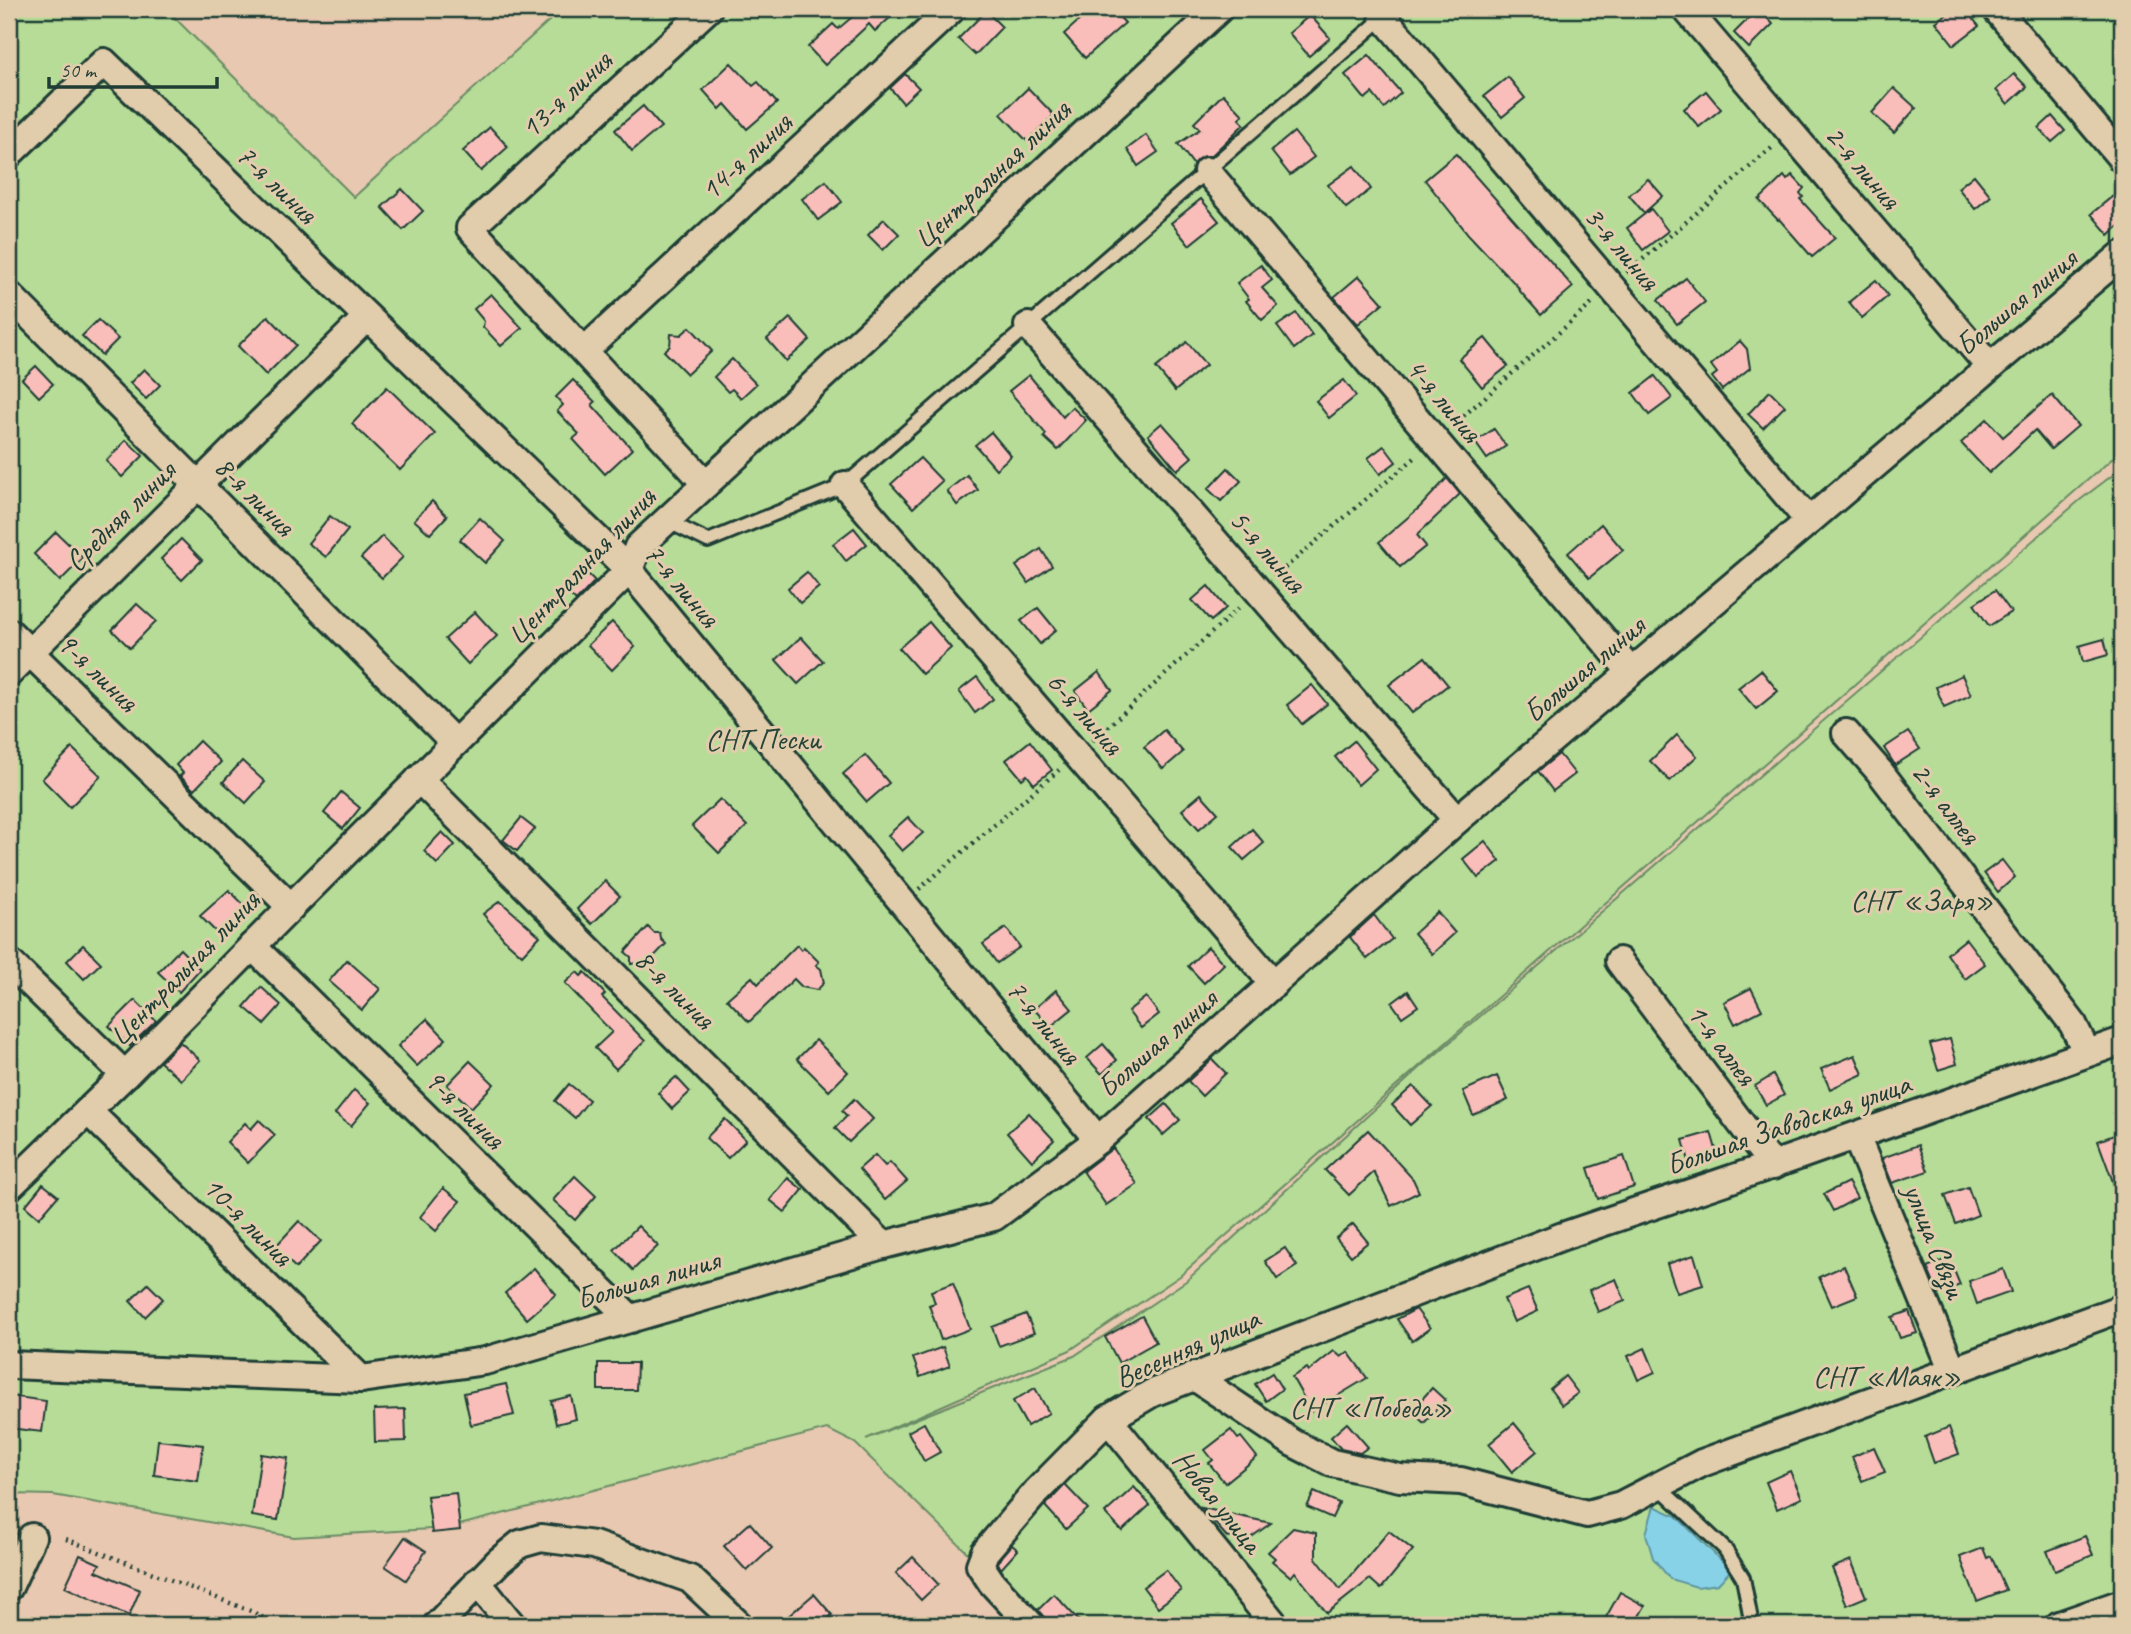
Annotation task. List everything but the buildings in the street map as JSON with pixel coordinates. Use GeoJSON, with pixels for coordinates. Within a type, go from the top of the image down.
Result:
{"type":"FeatureCollection","features":[{"type":"Feature","properties":{"kind":"street","name":"13-я линия"},"geometry":{"type":"LineString","coordinates":[[584,351],[470,228],[708,9]]}},
{"type":"Feature","properties":{"kind":"street","name":"14-я линия"},"geometry":{"type":"LineString","coordinates":[[584,351],[952,9]]}},
{"type":"Feature","properties":{"kind":"street","name":"Центральная линия"},"geometry":{"type":"LineString","coordinates":[[9,1187],[125,1075],[629,570],[638,547],[1219,9]]}},
{"type":"Feature","properties":{"kind":"street","name":"2-я линия"},"geometry":{"type":"LineString","coordinates":[[1686,9],[1990,367]]}},
{"type":"Feature","properties":{"kind":"street"},"geometry":{"type":"LineString","coordinates":[[1996,9],[2122,159]]}},
{"type":"Feature","properties":{"kind":"street","name":"3-я линия"},"geometry":{"type":"LineString","coordinates":[[1388,13],[1611,287],[1809,521]]}},
{"type":"Feature","properties":{"kind":"street","name":"7-я линия"},"geometry":{"type":"LineString","coordinates":[[9,154],[104,62],[629,570],[1098,1140]]}},
{"type":"Feature","properties":{"kind":"street","name":"4-я линия"},"geometry":{"type":"LineString","coordinates":[[1207,171],[1631,672]]}},
{"type":"Feature","properties":{"kind":"street","name":"Большая линия"},"geometry":{"type":"LineString","coordinates":[[9,1365],[361,1379],[485,1361],[883,1245],[994,1217],[1098,1140],[1457,820],[2122,255]]}},
{"type":"Feature","properties":{"kind":"street","name":"8-я линия"},"geometry":{"type":"LineString","coordinates":[[9,295],[455,743]]}},
{"type":"Feature","properties":{"kind":"street","name":"Средняя линия"},"geometry":{"type":"LineString","coordinates":[[9,673],[367,317]]}},
{"type":"Feature","properties":{"kind":"street","name":"5-я линия"},"geometry":{"type":"LineString","coordinates":[[1028,326],[1457,820]]}},
{"type":"Feature","properties":{"kind":"street"},"geometry":{"type":"LineString","coordinates":[[584,351],[706,484]]}},
{"type":"Feature","properties":{"kind":"street","name":"6-я линия"},"geometry":{"type":"LineString","coordinates":[[845,485],[1274,985]]}},
{"type":"Feature","properties":{"kind":"street","name":"9-я линия"},"geometry":{"type":"LineString","coordinates":[[9,632],[291,906]]}},
{"type":"Feature","properties":{"kind":"street","name":"2-я аллея"},"geometry":{"type":"LineString","coordinates":[[1846,733],[1880,772],[2073,1024],[2087,1053]]}},
{"type":"Feature","properties":{"kind":"street","name":"8-я линия"},"geometry":{"type":"LineString","coordinates":[[419,779],[883,1245]]}},
{"type":"Feature","properties":{"kind":"street","name":"9-я линия"},"geometry":{"type":"LineString","coordinates":[[252,946],[631,1319]]}},
{"type":"Feature","properties":{"kind":"street","name":"1-я аллея"},"geometry":{"type":"LineString","coordinates":[[1619,961],[1773,1166]]}},
{"type":"Feature","properties":{"kind":"street"},"geometry":{"type":"LineString","coordinates":[[9,962],[125,1075]]}},
{"type":"Feature","properties":{"kind":"street","name":"Большая Заводская улица"},"geometry":{"type":"LineString","coordinates":[[1475,1269],[2122,1041]]}},
{"type":"Feature","properties":{"kind":"street","name":"10-я линия"},"geometry":{"type":"LineString","coordinates":[[88,1111],[361,1379]]}},
{"type":"Feature","properties":{"kind":"street","name":"улица Связи"},"geometry":{"type":"LineString","coordinates":[[1856,1136],[1953,1371]]}},
{"type":"Feature","properties":{"kind":"street","name":"Весенняя улица"},"geometry":{"type":"LineString","coordinates":[[1031,1625],[980,1565],[985,1552],[1037,1491],[1108,1419],[1152,1393],[1193,1376],[1475,1269]]}},
{"type":"Feature","properties":{"kind":"street"},"geometry":{"type":"LineString","coordinates":[[1193,1376],[1293,1443],[1332,1463],[1400,1478],[1461,1481],[1587,1514],[1621,1505],[1703,1463],[2122,1308]]}},
{"type":"Feature","properties":{"kind":"street","name":"Новая улица"},"geometry":{"type":"LineString","coordinates":[[1108,1419],[1275,1625]]}},
{"type":"Feature","properties":{"kind":"street"},"geometry":{"type":"LineString","coordinates":[[9,1587],[32,1537]]}},
{"type":"Feature","properties":{"kind":"street"},"geometry":{"type":"LineString","coordinates":[[437,1625],[477,1582],[520,1544],[541,1538],[594,1545],[691,1579],[739,1625]]}},
{"type":"Feature","properties":{"kind":"street"},"geometry":{"type":"LineString","coordinates":[[477,1582],[512,1625]]}},
{"type":"Feature","properties":{"kind":"street"},"geometry":{"type":"LineString","coordinates":[[2062,1625],[2122,1603]]}},
{"type":"Feature","properties":{"kind":"lane"},"geometry":{"type":"LineString","coordinates":[[666,521],[708,541],[845,485],[1388,13]]}},
{"type":"Feature","properties":{"kind":"lane"},"geometry":{"type":"LineString","coordinates":[[1658,1486],[1725,1549],[1743,1578],[1752,1625]]}},
{"type":"Feature","properties":{"kind":"path"},"geometry":{"type":"LineString","coordinates":[[1451,426],[1790,132]]}},
{"type":"Feature","properties":{"kind":"path"},"geometry":{"type":"LineString","coordinates":[[1266,583],[1418,455]]}},
{"type":"Feature","properties":{"kind":"path"},"geometry":{"type":"LineString","coordinates":[[1090,744],[1241,606]]}},
{"type":"Feature","properties":{"kind":"path"},"geometry":{"type":"LineString","coordinates":[[902,903],[1069,762]]}},
{"type":"Feature","properties":{"kind":"path"},"geometry":{"type":"LineString","coordinates":[[66,1539],[253,1612],[275,1625]]}},
{"type":"Feature","properties":{"kind":"green space","name":"СНТ Пески"},"geometry":{"type":"Polygon","coordinates":[[[9,9],[166,9],[354,197],[562,9],[2122,9],[2122,450],[1180,1276],[1070,1350],[866,1439],[1074,1356],[1186,1281],[1420,1068],[2080,500],[2122,468],[2122,1625],[1031,1625],[980,1565],[855,1443],[827,1429],[448,1528],[294,1537],[53,1495],[9,1494],[9,9]]]}},
{"type":"Feature","properties":{"kind":"water"},"geometry":{"type":"Polygon","coordinates":[[[1654,1506],[1676,1516],[1731,1570],[1718,1584],[1697,1587],[1670,1579],[1653,1558],[1646,1534],[1654,1506]]]}},
{"type":"Feature","properties":{"kind":"park label","name":"СНТ «Заря»"},"geometry":{"type":"Point","coordinates":[1922,900]}},
{"type":"Feature","properties":{"kind":"park label","name":"СНТ «Маяк»"},"geometry":{"type":"Point","coordinates":[1887,1376]}},
{"type":"Feature","properties":{"kind":"park label","name":"СНТ «Победа»"},"geometry":{"type":"Point","coordinates":[1371,1407]}}]}
